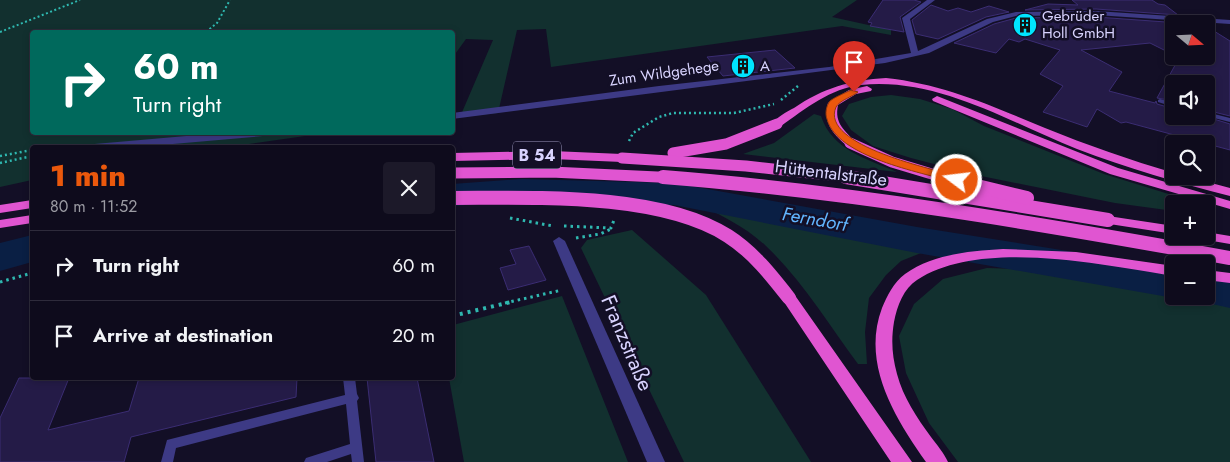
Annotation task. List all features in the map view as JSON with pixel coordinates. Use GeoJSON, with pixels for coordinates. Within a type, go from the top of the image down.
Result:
{"type":"FeatureCollection","features":[{"type":"Feature","properties":{"kind":"highway"},"geometry":{"type":"LineString","coordinates":[[622,158],[719,147],[746,140],[777,124],[817,96],[840,86],[862,82],[915,85],[969,100],[1064,140],[1127,163],[1188,182],[1230,192]]}},
{"type":"Feature","properties":{"kind":"highway"},"geometry":{"type":"LineString","coordinates":[[1108,220],[870,154],[850,143],[833,126],[830,114],[833,103],[854,92],[871,89],[912,92],[962,108],[1114,171],[1230,204]]}},
{"type":"Feature","properties":{"kind":"highway","name":"Hüttentalstraße"},"geometry":{"type":"LineString","coordinates":[[455,157],[552,155],[622,158],[735,165],[819,173],[897,184],[1165,229]]}},
{"type":"Feature","properties":{"kind":"highway","name":"Hüttentalstraße"},"geometry":{"type":"LineString","coordinates":[[455,173],[619,172],[791,186],[896,200],[1230,258]]}},
{"type":"Feature","properties":{"kind":"highway"},"geometry":{"type":"LineString","coordinates":[[455,198],[607,204],[661,212],[692,220],[734,241],[756,259],[789,298],[902,462]]}},
{"type":"Feature","properties":{"kind":"highway"},"geometry":{"type":"LineString","coordinates":[[0,209],[30,204]]}},
{"type":"Feature","properties":{"kind":"highway"},"geometry":{"type":"LineString","coordinates":[[0,226],[30,219]]}},
{"type":"Feature","properties":{"kind":"highway"},"geometry":{"type":"LineString","coordinates":[[0,226],[30,225]]}},
{"type":"Feature","properties":{"kind":"highway"},"geometry":{"type":"LineString","coordinates":[[1215,238],[1230,240]]}},
{"type":"Feature","properties":{"kind":"highway"},"geometry":{"type":"LineString","coordinates":[[938,462],[903,410],[889,380],[882,350],[884,326],[890,306],[897,292],[912,276],[939,263],[970,256],[1013,253],[1061,255],[1165,270]]}},
{"type":"Feature","properties":{"kind":"highway"},"geometry":{"type":"LineString","coordinates":[[1215,276],[1230,278]]}},
{"type":"Feature","properties":{"kind":"street"},"geometry":{"type":"LineString","coordinates":[[915,54],[906,18],[932,0]]}},
{"type":"Feature","properties":{"kind":"street","name":"Zum Wildgehege"},"geometry":{"type":"LineString","coordinates":[[455,116],[678,86],[818,71],[915,54],[986,23],[1013,14],[1084,13],[1230,22]]}},
{"type":"Feature","properties":{"kind":"street"},"geometry":{"type":"LineString","coordinates":[[119,145],[240,135]]}},
{"type":"Feature","properties":{"kind":"street","name":"Franzstraße"},"geometry":{"type":"LineString","coordinates":[[559,241],[656,462]]}},
{"type":"Feature","properties":{"kind":"lane"},"geometry":{"type":"LineString","coordinates":[[1160,101],[1165,102]]}},
{"type":"Feature","properties":{"kind":"lane"},"geometry":{"type":"LineString","coordinates":[[1215,116],[1230,120]]}},
{"type":"Feature","properties":{"kind":"lane"},"geometry":{"type":"LineString","coordinates":[[349,380],[358,462]]}},
{"type":"Feature","properties":{"kind":"lane"},"geometry":{"type":"LineString","coordinates":[[167,462],[171,444],[352,398]]}},
{"type":"Feature","properties":{"kind":"lane"},"geometry":{"type":"LineString","coordinates":[[310,462],[356,447]]}},
{"type":"Feature","properties":{"kind":"path"},"geometry":{"type":"LineString","coordinates":[[0,32],[80,0]]}},
{"type":"Feature","properties":{"kind":"path"},"geometry":{"type":"LineString","coordinates":[[208,30],[217,23],[230,0]]}},
{"type":"Feature","properties":{"kind":"path"},"geometry":{"type":"LineString","coordinates":[[630,145],[633,133],[660,117],[673,113],[734,113],[766,107],[777,103],[818,71]]}},
{"type":"Feature","properties":{"kind":"path"},"geometry":{"type":"LineString","coordinates":[[0,156],[30,150]]}},
{"type":"Feature","properties":{"kind":"path"},"geometry":{"type":"LineString","coordinates":[[0,163],[30,156]]}},
{"type":"Feature","properties":{"kind":"path"},"geometry":{"type":"LineString","coordinates":[[505,218],[555,227],[574,225],[612,228]]}},
{"type":"Feature","properties":{"kind":"path"},"geometry":{"type":"LineString","coordinates":[[612,228],[613,222]]}},
{"type":"Feature","properties":{"kind":"path"},"geometry":{"type":"LineString","coordinates":[[559,241],[600,234],[612,228]]}},
{"type":"Feature","properties":{"kind":"path"},"geometry":{"type":"LineString","coordinates":[[0,282],[30,274]]}},
{"type":"Feature","properties":{"kind":"path"},"geometry":{"type":"LineString","coordinates":[[455,315],[579,286]]}},
{"type":"Feature","properties":{"kind":"green space"},"geometry":{"type":"Polygon","coordinates":[[[0,0],[857,0],[832,17],[891,30],[891,35],[842,26],[551,67],[546,29],[517,30],[498,113],[460,117],[493,40],[466,39],[455,54],[455,30],[30,30],[30,135],[312,135],[242,145],[30,145],[30,180],[0,187],[0,0]]]}},
{"type":"Feature","properties":{"kind":"green space"},"geometry":{"type":"Polygon","coordinates":[[[891,95],[920,99],[952,109],[984,126],[1104,174],[1172,195],[1165,195],[1165,210],[1115,203],[976,175],[873,146],[851,130],[842,116],[849,104],[871,97],[891,95]]]}},
{"type":"Feature","properties":{"kind":"green space"},"geometry":{"type":"Polygon","coordinates":[[[814,114],[821,116],[826,128],[833,137],[852,152],[897,172],[743,154],[774,143],[814,114]]]}},
{"type":"Feature","properties":{"kind":"green space"},"geometry":{"type":"Polygon","coordinates":[[[694,202],[931,249],[901,261],[886,275],[869,298],[865,332],[867,364],[858,364],[803,288],[766,246],[741,227],[694,202]]]}},
{"type":"Feature","properties":{"kind":"green space"},"geometry":{"type":"Polygon","coordinates":[[[632,230],[706,295],[811,462],[684,462],[581,248],[587,240],[632,230]]]}},
{"type":"Feature","properties":{"kind":"green space"},"geometry":{"type":"Polygon","coordinates":[[[987,268],[1082,271],[1165,284],[1165,305],[1215,305],[1215,291],[1230,293],[1230,462],[958,462],[929,423],[906,373],[899,336],[914,304],[943,279],[987,268]]]}},
{"type":"Feature","properties":{"kind":"green space"},"geometry":{"type":"Polygon","coordinates":[[[562,296],[628,462],[464,462],[449,380],[455,380],[455,324],[562,296]]]}},
{"type":"Feature","properties":{"kind":"building"},"geometry":{"type":"Polygon","coordinates":[[[883,0],[914,0],[921,2],[900,17],[904,32],[870,26],[872,23],[868,22],[883,0]]]}},
{"type":"Feature","properties":{"kind":"building"},"geometry":{"type":"Polygon","coordinates":[[[1072,0],[1152,0],[1158,4],[1165,5],[1178,15],[1096,9],[1025,10],[1048,4],[1078,5],[1072,0]]]}},
{"type":"Feature","properties":{"kind":"building"},"geometry":{"type":"Polygon","coordinates":[[[931,5],[948,11],[958,8],[971,12],[989,6],[1009,12],[986,17],[938,39],[916,34],[912,20],[931,5]]]}},
{"type":"Feature","properties":{"kind":"building"},"geometry":{"type":"Polygon","coordinates":[[[1096,17],[1165,22],[1165,50],[1150,43],[1081,50],[1122,72],[1109,91],[1155,103],[1156,101],[1157,104],[1165,106],[1165,125],[1215,125],[1215,119],[1230,124],[1230,150],[1215,146],[1215,135],[1174,135],[1126,122],[1121,123],[1097,109],[1087,127],[1043,112],[1063,86],[1040,74],[1060,50],[1025,39],[1019,42],[1009,39],[996,53],[954,43],[994,24],[1016,18],[1096,17]]]}},
{"type":"Feature","properties":{"kind":"building"},"geometry":{"type":"Polygon","coordinates":[[[1215,32],[1230,41],[1230,116],[1215,112],[1215,75],[1170,75],[1175,65],[1215,65],[1215,32]]]}},
{"type":"Feature","properties":{"kind":"building","name":"A"},"geometry":{"type":"Polygon","coordinates":[[[775,50],[795,68],[723,76],[707,57],[775,50]]]}},
{"type":"Feature","properties":{"kind":"building"},"geometry":{"type":"Polygon","coordinates":[[[1165,83],[1165,99],[1157,98],[1165,83]]]}},
{"type":"Feature","properties":{"kind":"building"},"geometry":{"type":"Polygon","coordinates":[[[529,246],[546,280],[508,290],[500,268],[516,264],[510,250],[529,246]]]}},
{"type":"Feature","properties":{"kind":"building"},"geometry":{"type":"Polygon","coordinates":[[[19,378],[30,378],[30,380],[68,380],[48,430],[129,411],[138,380],[297,380],[296,397],[131,437],[124,462],[0,462],[0,418],[19,378]]]}},
{"type":"Feature","properties":{"kind":"building"},"geometry":{"type":"Polygon","coordinates":[[[367,380],[417,380],[434,462],[376,462],[367,380]]]}},
{"type":"Feature","properties":{"kind":"waterway","name":"Ferndorf"},"geometry":{"type":"LineString","coordinates":[[455,195],[522,190],[674,194],[917,240],[1165,281]]}},
{"type":"Feature","properties":{"kind":"waterway","name":"Ferndorf"},"geometry":{"type":"LineString","coordinates":[[0,257],[30,250]]}},
{"type":"Feature","properties":{"kind":"waterway","name":"Ferndorf"},"geometry":{"type":"LineString","coordinates":[[1215,290],[1230,292]]}},
{"type":"Feature","properties":{"kind":"place","name":"Gebrüder Holl GmbH"},"geometry":{"type":"Point","coordinates":[1025,25]}},
{"type":"Feature","properties":{"kind":"place","name":"A"},"geometry":{"type":"Point","coordinates":[743,66]}},
{"type":"Feature","properties":{"kind":"route"},"geometry":{"type":"LineString","coordinates":[[854,92],[833,103],[830,114],[833,126],[850,143],[870,154],[957,180]]}}]}
